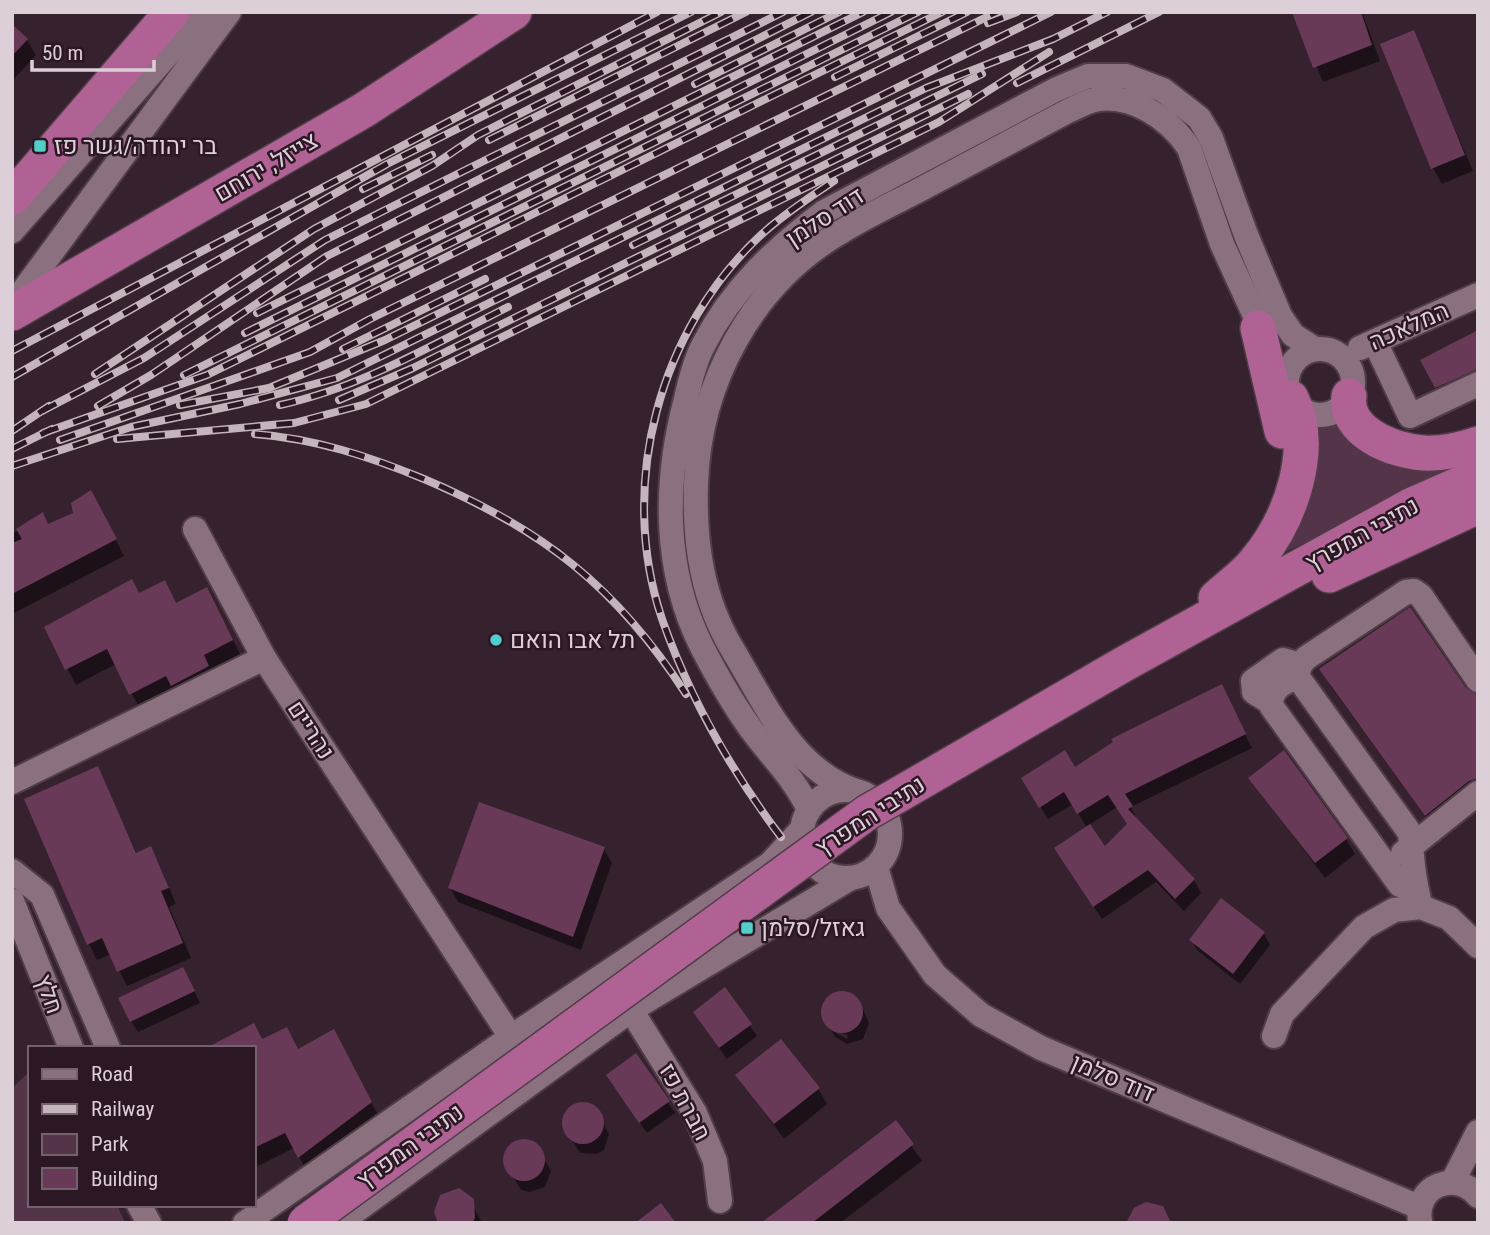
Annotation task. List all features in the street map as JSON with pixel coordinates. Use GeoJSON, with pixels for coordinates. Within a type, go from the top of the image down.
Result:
{"type":"FeatureCollection","features":[{"type":"Feature","properties":{"kind":"highway"},"geometry":{"type":"LineString","coordinates":[[12,198],[172,12]]}},
{"type":"Feature","properties":{"kind":"highway","name":"צייזל, ירוחם"},"geometry":{"type":"LineString","coordinates":[[12,313],[364,110],[514,12]]}},
{"type":"Feature","properties":{"kind":"highway"},"geometry":{"type":"LineString","coordinates":[[1254,563],[1273,524],[1284,482],[1284,441],[1258,328]]}},
{"type":"Feature","properties":{"kind":"highway"},"geometry":{"type":"LineString","coordinates":[[1124,664],[1215,599],[1254,563],[1273,539],[1296,479],[1302,450],[1301,417],[1289,392]]}},
{"type":"Feature","properties":{"kind":"highway"},"geometry":{"type":"LineString","coordinates":[[1349,396],[1347,408],[1354,423],[1384,443],[1404,450],[1443,453],[1478,444]]}},
{"type":"Feature","properties":{"kind":"highway","name":"נתיבי המפרץ"},"geometry":{"type":"LineString","coordinates":[[337,1223],[779,901],[907,803],[1124,664],[1410,506],[1478,475]]}},
{"type":"Feature","properties":{"kind":"highway","name":"נתיבי המפרץ"},"geometry":{"type":"LineString","coordinates":[[305,1223],[846,829],[907,803],[1274,601],[1478,506]]}},
{"type":"Feature","properties":{"kind":"street"},"geometry":{"type":"LineString","coordinates":[[135,90],[157,53],[190,12]]}},
{"type":"Feature","properties":{"kind":"street"},"geometry":{"type":"LineString","coordinates":[[12,231],[205,12]]}},
{"type":"Feature","properties":{"kind":"street"},"geometry":{"type":"LineString","coordinates":[[12,306],[229,12]]}},
{"type":"Feature","properties":{"kind":"street","name":"דוד סלמן"},"geometry":{"type":"LineString","coordinates":[[805,820],[801,793],[749,726],[702,647],[681,589],[670,522],[677,433],[702,346],[738,291],[760,265],[824,212],[1057,89],[1088,76],[1126,76],[1163,90],[1199,118],[1211,138],[1245,235],[1280,316],[1293,335],[1315,349]]}},
{"type":"Feature","properties":{"kind":"street","name":"דוד סלמן"},"geometry":{"type":"LineString","coordinates":[[856,791],[821,776],[769,712],[724,636],[704,583],[698,552],[695,521],[696,471],[712,396],[725,356],[740,330],[778,282],[837,233],[1055,118],[1094,100],[1121,101],[1151,111],[1180,134],[1189,148],[1223,244],[1258,328],[1283,371],[1289,392]]}},
{"type":"Feature","properties":{"kind":"street","name":"המלאכה"},"geometry":{"type":"LineString","coordinates":[[1340,356],[1478,295]]}},
{"type":"Feature","properties":{"kind":"street"},"geometry":{"type":"LineString","coordinates":[[1375,342],[1410,416],[1478,384]]}},
{"type":"Feature","properties":{"kind":"street"},"geometry":{"type":"LineString","coordinates":[[1315,349],[1340,356],[1352,374],[1349,396],[1335,410],[1315,414],[1297,406],[1289,392],[1291,366],[1297,358],[1315,349]]}},
{"type":"Feature","properties":{"kind":"street","name":"נהריים"},"geometry":{"type":"LineString","coordinates":[[195,529],[264,658],[511,1037]]}},
{"type":"Feature","properties":{"kind":"street"},"geometry":{"type":"LineString","coordinates":[[1478,680],[1421,596],[1414,591],[1406,592],[1298,671],[1281,685],[1270,702],[1400,885],[1449,918],[1478,946]]}},
{"type":"Feature","properties":{"kind":"street"},"geometry":{"type":"LineString","coordinates":[[12,782],[264,658]]}},
{"type":"Feature","properties":{"kind":"street"},"geometry":{"type":"LineString","coordinates":[[1298,671],[1410,833],[1418,899]]}},
{"type":"Feature","properties":{"kind":"street"},"geometry":{"type":"LineString","coordinates":[[337,1223],[631,1010],[849,878],[876,867],[889,843],[886,816],[868,796],[856,791],[829,793],[770,864],[757,890],[738,913],[641,981],[635,991],[631,1010]]}},
{"type":"Feature","properties":{"kind":"street"},"geometry":{"type":"LineString","coordinates":[[1386,866],[1478,793]]}},
{"type":"Feature","properties":{"kind":"street"},"geometry":{"type":"LineString","coordinates":[[805,820],[802,842],[814,865],[824,873],[849,878]]}},
{"type":"Feature","properties":{"kind":"street"},"geometry":{"type":"LineString","coordinates":[[245,1223],[511,1037],[770,864]]}},
{"type":"Feature","properties":{"kind":"street","name":"דוד סלמן"},"geometry":{"type":"LineString","coordinates":[[876,867],[888,908],[935,975],[981,1015],[1041,1048],[1420,1215]]}},
{"type":"Feature","properties":{"kind":"street"},"geometry":{"type":"LineString","coordinates":[[12,871],[42,895],[107,1046]]}},
{"type":"Feature","properties":{"kind":"street"},"geometry":{"type":"LineString","coordinates":[[1275,1036],[1282,1014],[1364,927],[1418,899]]}},
{"type":"Feature","properties":{"kind":"street","name":"חלץ"},"geometry":{"type":"LineString","coordinates":[[12,901],[70,1046]]}},
{"type":"Feature","properties":{"kind":"street"},"geometry":{"type":"LineString","coordinates":[[12,943],[58,1021]]}},
{"type":"Feature","properties":{"kind":"street","name":"חברת פז"},"geometry":{"type":"LineString","coordinates":[[631,1010],[695,1113],[715,1161],[720,1201]]}},
{"type":"Feature","properties":{"kind":"street"},"geometry":{"type":"LineString","coordinates":[[1453,1181],[1478,1132]]}},
{"type":"Feature","properties":{"kind":"street"},"geometry":{"type":"LineString","coordinates":[[1420,1215],[1428,1191],[1444,1182],[1464,1184],[1478,1196]]}},
{"type":"Feature","properties":{"kind":"street"},"geometry":{"type":"LineString","coordinates":[[140,1207],[149,1223]]}},
{"type":"Feature","properties":{"kind":"green space"},"geometry":{"type":"Polygon","coordinates":[[[1341,418],[1478,462],[1279,555],[1310,425],[1341,418]]]}},
{"type":"Feature","properties":{"kind":"green space"},"geometry":{"type":"Polygon","coordinates":[[[28,1073],[28,1207],[118,1207],[125,1223],[12,1223],[12,1088],[28,1073]]]}},
{"type":"Feature","properties":{"kind":"building"},"geometry":{"type":"Polygon","coordinates":[[[1292,12],[1361,12],[1372,45],[1313,68],[1292,12]]]}},
{"type":"Feature","properties":{"kind":"building"},"geometry":{"type":"Polygon","coordinates":[[[12,24],[28,39],[12,56],[12,24]]]}},
{"type":"Feature","properties":{"kind":"building"},"geometry":{"type":"Polygon","coordinates":[[[1414,30],[1465,155],[1431,169],[1380,44],[1414,30]]]}},
{"type":"Feature","properties":{"kind":"building"},"geometry":{"type":"Polygon","coordinates":[[[1478,330],[1478,369],[1435,388],[1420,360],[1478,330]]]}},
{"type":"Feature","properties":{"kind":"building"},"geometry":{"type":"Polygon","coordinates":[[[91,490],[117,539],[12,594],[12,543],[22,539],[16,529],[43,512],[48,524],[73,513],[71,503],[91,490]]]}},
{"type":"Feature","properties":{"kind":"building"},"geometry":{"type":"Polygon","coordinates":[[[132,579],[139,593],[165,580],[176,603],[207,587],[233,640],[204,655],[209,666],[171,686],[166,676],[129,695],[107,649],[65,670],[44,627],[132,579]]]}},
{"type":"Feature","properties":{"kind":"building"},"geometry":{"type":"Polygon","coordinates":[[[1410,607],[1466,688],[1478,695],[1478,778],[1469,781],[1425,816],[1319,669],[1410,607]]]}},
{"type":"Feature","properties":{"kind":"building"},"geometry":{"type":"Polygon","coordinates":[[[1222,684],[1246,734],[1125,794],[1133,806],[1128,809],[1195,879],[1175,899],[1148,870],[1093,907],[1054,848],[1090,824],[1105,846],[1127,824],[1108,795],[1077,814],[1064,792],[1039,808],[1021,778],[1065,750],[1075,767],[1113,742],[1111,739],[1222,684]]]}},
{"type":"Feature","properties":{"kind":"building"},"geometry":{"type":"Polygon","coordinates":[[[1284,750],[1348,838],[1315,863],[1248,778],[1284,750]]]}},
{"type":"Feature","properties":{"kind":"building"},"geometry":{"type":"Polygon","coordinates":[[[98,766],[136,853],[151,846],[169,888],[161,891],[183,943],[117,972],[102,938],[87,945],[24,799],[98,766]]]}},
{"type":"Feature","properties":{"kind":"building"},"geometry":{"type":"Polygon","coordinates":[[[479,802],[605,847],[573,937],[448,888],[479,802]]]}},
{"type":"Feature","properties":{"kind":"building"},"geometry":{"type":"Polygon","coordinates":[[[1221,898],[1265,932],[1233,974],[1189,940],[1221,898]]]}},
{"type":"Feature","properties":{"kind":"building"},"geometry":{"type":"Polygon","coordinates":[[[183,967],[195,991],[130,1022],[118,998],[183,967]]]}},
{"type":"Feature","properties":{"kind":"building"},"geometry":{"type":"Polygon","coordinates":[[[725,987],[752,1024],[719,1048],[693,1012],[725,987]]]}},
{"type":"Feature","properties":{"kind":"building"},"geometry":{"type":"Polygon","coordinates":[[[842,991],[857,997],[863,1012],[857,1027],[842,1033],[827,1027],[821,1012],[827,997],[842,991]]]}},
{"type":"Feature","properties":{"kind":"building"},"geometry":{"type":"Polygon","coordinates":[[[254,1023],[262,1039],[287,1027],[298,1049],[334,1029],[372,1102],[298,1158],[285,1133],[256,1147],[256,1046],[210,1046],[254,1023]]]}},
{"type":"Feature","properties":{"kind":"building"},"geometry":{"type":"Polygon","coordinates":[[[781,1039],[820,1088],[774,1124],[735,1075],[781,1039]]]}},
{"type":"Feature","properties":{"kind":"building"},"geometry":{"type":"Polygon","coordinates":[[[636,1053],[670,1101],[639,1123],[606,1075],[636,1053]]]}},
{"type":"Feature","properties":{"kind":"building"},"geometry":{"type":"Polygon","coordinates":[[[583,1102],[598,1108],[604,1123],[598,1138],[583,1144],[568,1138],[562,1123],[568,1108],[583,1102]]]}},
{"type":"Feature","properties":{"kind":"building"},"geometry":{"type":"Polygon","coordinates":[[[896,1120],[914,1144],[812,1223],[761,1223],[896,1120]]]}},
{"type":"Feature","properties":{"kind":"building"},"geometry":{"type":"Polygon","coordinates":[[[524,1139],[539,1145],[545,1160],[539,1175],[524,1181],[509,1175],[503,1160],[509,1145],[524,1139]]]}},
{"type":"Feature","properties":{"kind":"building"},"geometry":{"type":"Polygon","coordinates":[[[459,1188],[474,1199],[475,1218],[472,1223],[438,1223],[434,1212],[440,1195],[459,1188]]]}},
{"type":"Feature","properties":{"kind":"building"},"geometry":{"type":"Polygon","coordinates":[[[1146,1202],[1163,1206],[1171,1223],[1126,1223],[1134,1208],[1146,1202]]]}},
{"type":"Feature","properties":{"kind":"building"},"geometry":{"type":"Polygon","coordinates":[[[661,1203],[676,1223],[635,1223],[661,1203]]]}},
{"type":"Feature","properties":{"kind":"railway"},"geometry":{"type":"LineString","coordinates":[[12,351],[657,12]]}},
{"type":"Feature","properties":{"kind":"railway"},"geometry":{"type":"LineString","coordinates":[[12,377],[387,164],[691,12]]}},
{"type":"Feature","properties":{"kind":"railway"},"geometry":{"type":"LineString","coordinates":[[95,374],[314,229],[432,166],[478,135],[721,12]]}},
{"type":"Feature","properties":{"kind":"railway"},"geometry":{"type":"LineString","coordinates":[[489,140],[746,12]]}},
{"type":"Feature","properties":{"kind":"railway"},"geometry":{"type":"LineString","coordinates":[[42,411],[144,358],[325,240],[783,12]]}},
{"type":"Feature","properties":{"kind":"railway"},"geometry":{"type":"LineString","coordinates":[[98,406],[151,375],[327,256],[811,12]]}},
{"type":"Feature","properties":{"kind":"railway"},"geometry":{"type":"LineString","coordinates":[[695,84],[839,12]]}},
{"type":"Feature","properties":{"kind":"railway"},"geometry":{"type":"LineString","coordinates":[[257,313],[863,12]]}},
{"type":"Feature","properties":{"kind":"railway"},"geometry":{"type":"LineString","coordinates":[[245,333],[891,12]]}},
{"type":"Feature","properties":{"kind":"railway"},"geometry":{"type":"LineString","coordinates":[[184,375],[918,12]]}},
{"type":"Feature","properties":{"kind":"railway"},"geometry":{"type":"LineString","coordinates":[[43,433],[207,375],[942,12]]}},
{"type":"Feature","properties":{"kind":"railway"},"geometry":{"type":"LineString","coordinates":[[835,77],[967,12]]}},
{"type":"Feature","properties":{"kind":"railway"},"geometry":{"type":"LineString","coordinates":[[60,440],[310,352],[370,319],[997,12]]}},
{"type":"Feature","properties":{"kind":"railway"},"geometry":{"type":"LineString","coordinates":[[988,23],[1017,12]]}},
{"type":"Feature","properties":{"kind":"railway"},"geometry":{"type":"LineString","coordinates":[[180,405],[269,388],[385,340],[1051,12]]}},
{"type":"Feature","properties":{"kind":"railway"},"geometry":{"type":"LineString","coordinates":[[12,466],[131,427],[240,404],[337,378],[926,88],[1053,39],[1107,12]]}},
{"type":"Feature","properties":{"kind":"railway"},"geometry":{"type":"LineString","coordinates":[[1017,83],[1159,12]]}},
{"type":"Feature","properties":{"kind":"railway"},"geometry":{"type":"LineString","coordinates":[[117,439],[294,423],[366,404],[939,122],[1049,52]]}},
{"type":"Feature","properties":{"kind":"railway"},"geometry":{"type":"LineString","coordinates":[[633,245],[982,74]]}},
{"type":"Feature","properties":{"kind":"railway"},"geometry":{"type":"LineString","coordinates":[[339,400],[413,368],[968,94]]}},
{"type":"Feature","properties":{"kind":"railway"},"geometry":{"type":"LineString","coordinates":[[363,189],[432,155]]}},
{"type":"Feature","properties":{"kind":"railway"},"geometry":{"type":"LineString","coordinates":[[781,837],[713,733],[685,676],[662,619],[649,568],[644,516],[647,463],[656,412],[673,362],[697,315],[726,272],[762,234],[834,181]]}},
{"type":"Feature","properties":{"kind":"railway"},"geometry":{"type":"LineString","coordinates":[[343,349],[485,279]]}},
{"type":"Feature","properties":{"kind":"railway"},"geometry":{"type":"LineString","coordinates":[[280,405],[369,376],[508,307]]}},
{"type":"Feature","properties":{"kind":"railway"},"geometry":{"type":"LineString","coordinates":[[12,431],[49,406]]}},
{"type":"Feature","properties":{"kind":"railway"},"geometry":{"type":"LineString","coordinates":[[12,449],[52,429]]}},
{"type":"Feature","properties":{"kind":"railway"},"geometry":{"type":"LineString","coordinates":[[255,434],[321,444],[383,463],[424,479],[505,518],[573,565],[603,592],[632,622],[686,694]]}},
{"type":"Feature","properties":{"kind":"place","name":"בר יהודה/גשר פז"},"geometry":{"type":"Point","coordinates":[40,146]}},
{"type":"Feature","properties":{"kind":"place","name":"תל אבו הואם"},"geometry":{"type":"Point","coordinates":[496,640]}},
{"type":"Feature","properties":{"kind":"place","name":"גאזל/סלמן"},"geometry":{"type":"Point","coordinates":[747,928]}}]}
